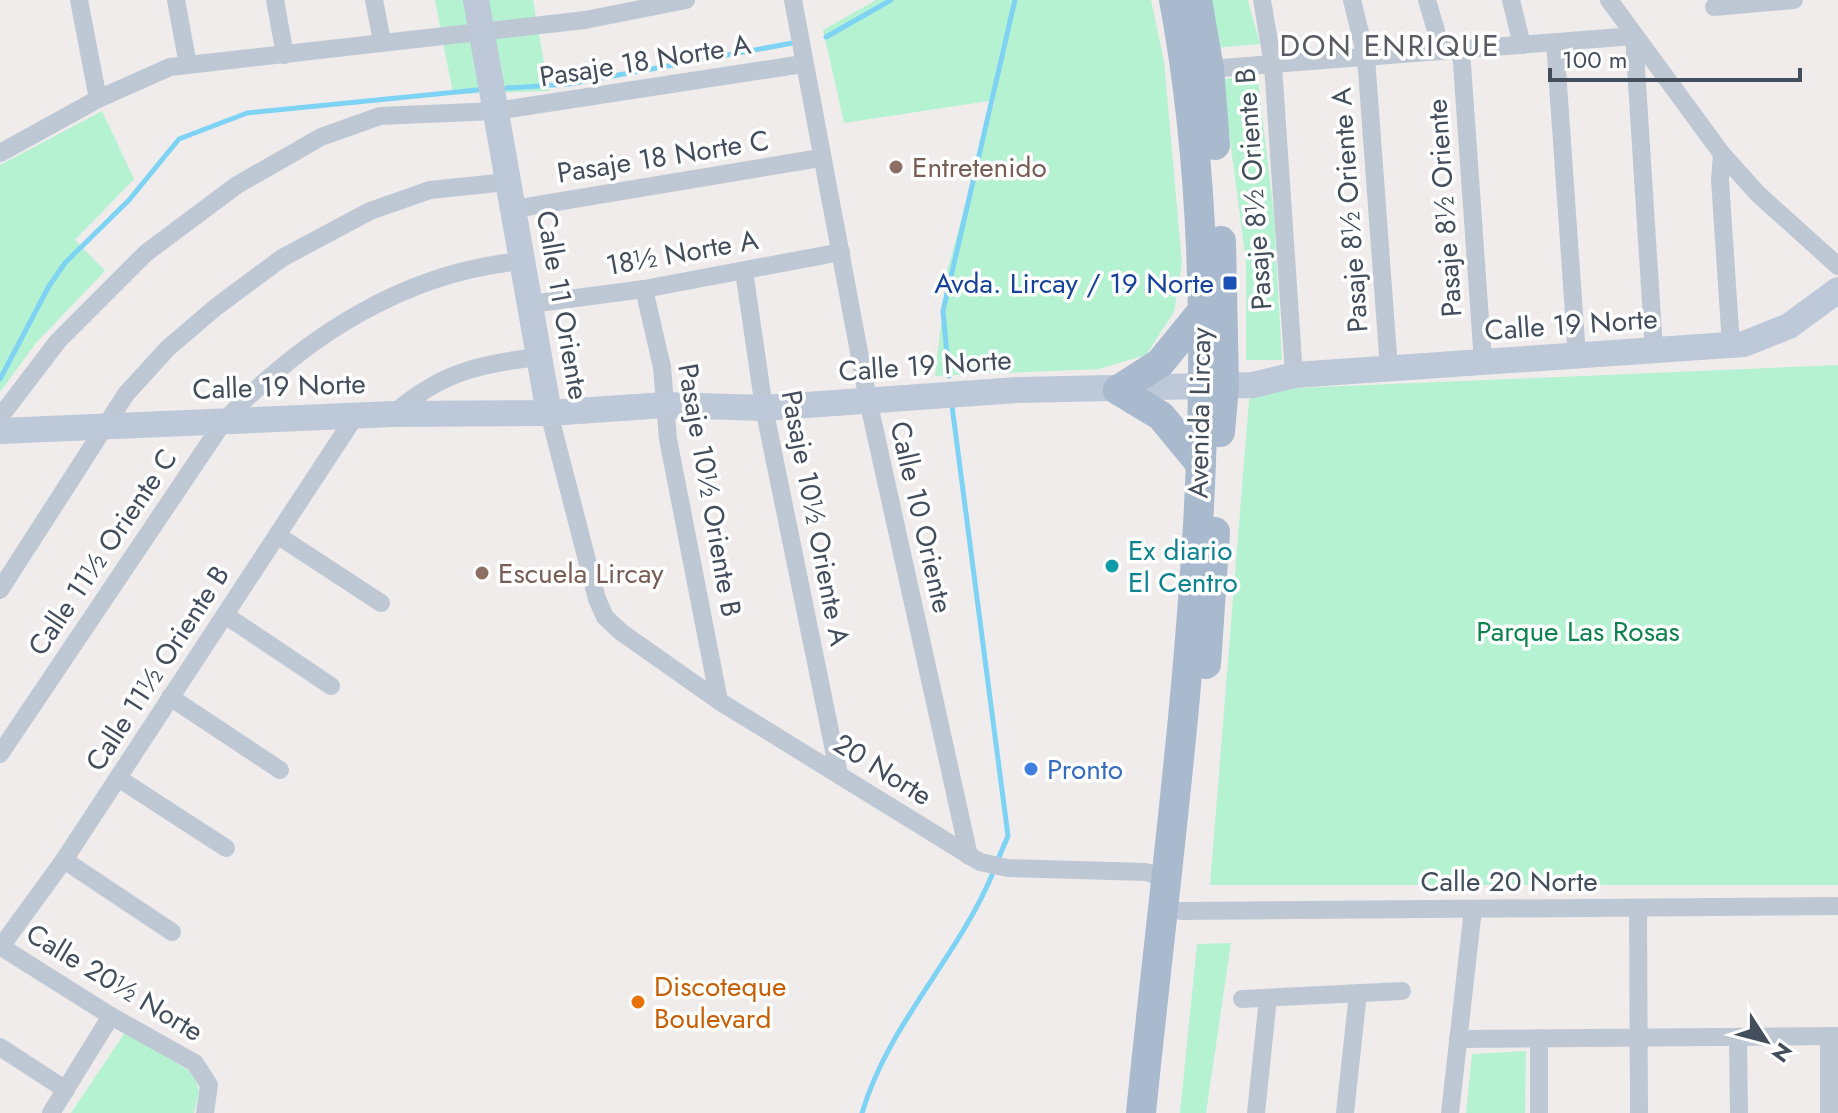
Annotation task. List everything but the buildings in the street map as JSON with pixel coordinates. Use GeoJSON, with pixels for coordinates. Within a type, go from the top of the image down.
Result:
{"type":"FeatureCollection","features":[{"type":"Feature","properties":{"kind":"main road","name":"Avenida Lircay"},"geometry":{"type":"LineString","coordinates":[[1141,1113],[1188,635],[1199,462],[1213,386],[1200,314],[1200,195],[1187,71],[1174,0]]}},
{"type":"Feature","properties":{"kind":"main road","name":"Avenida Lircay"},"geometry":{"type":"LineString","coordinates":[[1162,1113],[1213,593],[1213,386],[1220,201],[1209,69],[1197,0]]}},
{"type":"Feature","properties":{"kind":"main road"},"geometry":{"type":"LineString","coordinates":[[1199,462],[1161,416],[1118,390],[1160,363],[1200,314]]}},
{"type":"Feature","properties":{"kind":"street"},"geometry":{"type":"LineString","coordinates":[[79,0],[98,99]]}},
{"type":"Feature","properties":{"kind":"street"},"geometry":{"type":"LineString","coordinates":[[176,0],[188,65]]}},
{"type":"Feature","properties":{"kind":"street"},"geometry":{"type":"LineString","coordinates":[[275,0],[285,55]]}},
{"type":"Feature","properties":{"kind":"street"},"geometry":{"type":"LineString","coordinates":[[374,0],[382,41]]}},
{"type":"Feature","properties":{"kind":"street","name":"Calle 11 Oriente"},"geometry":{"type":"LineString","coordinates":[[476,0],[549,413],[597,599],[605,617]]}},
{"type":"Feature","properties":{"kind":"street"},"geometry":{"type":"LineString","coordinates":[[581,0],[585,20]]}},
{"type":"Feature","properties":{"kind":"street"},"geometry":{"type":"LineString","coordinates":[[0,153],[98,99],[170,67],[585,20],[683,0]]}},
{"type":"Feature","properties":{"kind":"street","name":"Calle 10 Oriente"},"geometry":{"type":"LineString","coordinates":[[793,0],[820,158],[868,400],[969,856]]}},
{"type":"Feature","properties":{"kind":"street","name":"Pasaje 8½ Oriente B"},"geometry":{"type":"LineString","coordinates":[[1262,0],[1273,65],[1294,375]]}},
{"type":"Feature","properties":{"kind":"street","name":"Pasaje 8½ Oriente A"},"geometry":{"type":"LineString","coordinates":[[1352,0],[1366,57],[1389,369]]}},
{"type":"Feature","properties":{"kind":"street"},"geometry":{"type":"LineString","coordinates":[[1427,0],[1442,51]]}},
{"type":"Feature","properties":{"kind":"street"},"geometry":{"type":"LineString","coordinates":[[1511,0],[1522,45]]}},
{"type":"Feature","properties":{"kind":"street"},"geometry":{"type":"LineString","coordinates":[[1609,0],[1722,154],[1758,194],[1838,266]]}},
{"type":"Feature","properties":{"kind":"street"},"geometry":{"type":"LineString","coordinates":[[1722,4],[1794,0]]}},
{"type":"Feature","properties":{"kind":"street"},"geometry":{"type":"LineString","coordinates":[[1209,69],[1634,36]]}},
{"type":"Feature","properties":{"kind":"street"},"geometry":{"type":"LineString","coordinates":[[1634,36],[1654,350]]}},
{"type":"Feature","properties":{"kind":"street"},"geometry":{"type":"LineString","coordinates":[[1555,42],[1577,356]]}},
{"type":"Feature","properties":{"kind":"street","name":"Pasaje 8½ Oriente"},"geometry":{"type":"LineString","coordinates":[[1461,50],[1483,362]]}},
{"type":"Feature","properties":{"kind":"street","name":"Pasaje 18 Norte A"},"geometry":{"type":"LineString","coordinates":[[0,417],[58,341],[118,279],[175,229],[237,185],[311,142],[360,122],[401,114],[496,111],[803,64]]}},
{"type":"Feature","properties":{"kind":"street"},"geometry":{"type":"LineString","coordinates":[[1722,154],[1720,180],[1731,345]]}},
{"type":"Feature","properties":{"kind":"street","name":"Pasaje 18 Norte C"},"geometry":{"type":"LineString","coordinates":[[514,209],[820,158]]}},
{"type":"Feature","properties":{"kind":"street"},"geometry":{"type":"LineString","coordinates":[[0,590],[126,394],[168,348],[248,281],[343,223],[408,197],[430,190],[507,182]]}},
{"type":"Feature","properties":{"kind":"street","name":"18½ Norte A"},"geometry":{"type":"LineString","coordinates":[[531,304],[644,289],[841,252]]}},
{"type":"Feature","properties":{"kind":"street","name":"Calle 11½ Oriente C"},"geometry":{"type":"LineString","coordinates":[[0,754],[224,421],[288,361],[377,303],[449,275],[523,261]]}},
{"type":"Feature","properties":{"kind":"street","name":"Pasaje 10½ Oriente A"},"geometry":{"type":"LineString","coordinates":[[744,271],[764,408],[839,775]]}},
{"type":"Feature","properties":{"kind":"street","name":"Pasaje 10½ Oriente B"},"geometry":{"type":"LineString","coordinates":[[644,289],[662,367],[665,405],[719,701]]}},
{"type":"Feature","properties":{"kind":"street","name":"Calle 19 Norte"},"geometry":{"type":"LineString","coordinates":[[0,431],[356,415],[549,413],[665,405],[764,408],[1018,390],[1253,385],[1294,375],[1757,341],[1789,326],[1838,290]]}},
{"type":"Feature","properties":{"kind":"street"},"geometry":{"type":"LineString","coordinates":[[393,414],[424,390],[458,373],[494,362],[540,357]]}},
{"type":"Feature","properties":{"kind":"street","name":"Calle 11½ Oriente B"},"geometry":{"type":"LineString","coordinates":[[0,947],[64,860],[356,415]]}},
{"type":"Feature","properties":{"kind":"street"},"geometry":{"type":"LineString","coordinates":[[277,535],[381,603]]}},
{"type":"Feature","properties":{"kind":"street"},"geometry":{"type":"LineString","coordinates":[[225,615],[331,686]]}},
{"type":"Feature","properties":{"kind":"street","name":"20 Norte"},"geometry":{"type":"LineString","coordinates":[[605,617],[621,632],[719,701],[969,856],[1008,868],[1146,872],[1165,878]]}},
{"type":"Feature","properties":{"kind":"street"},"geometry":{"type":"LineString","coordinates":[[170,697],[280,770]]}},
{"type":"Feature","properties":{"kind":"street"},"geometry":{"type":"LineString","coordinates":[[118,778],[226,848]]}},
{"type":"Feature","properties":{"kind":"street"},"geometry":{"type":"LineString","coordinates":[[64,860],[172,932]]}},
{"type":"Feature","properties":{"kind":"street","name":"Calle 20 Norte"},"geometry":{"type":"LineString","coordinates":[[1181,911],[1838,906]]}},
{"type":"Feature","properties":{"kind":"street"},"geometry":{"type":"LineString","coordinates":[[1638,908],[1639,1113]]}},
{"type":"Feature","properties":{"kind":"street"},"geometry":{"type":"LineString","coordinates":[[1450,1113],[1473,909]]}},
{"type":"Feature","properties":{"kind":"street","name":"Calle 20½ Norte"},"geometry":{"type":"LineString","coordinates":[[0,947],[200,1067],[209,1085],[205,1113]]}},
{"type":"Feature","properties":{"kind":"street"},"geometry":{"type":"LineString","coordinates":[[1242,999],[1402,991]]}},
{"type":"Feature","properties":{"kind":"street"},"geometry":{"type":"LineString","coordinates":[[1345,1113],[1358,993]]}},
{"type":"Feature","properties":{"kind":"street"},"geometry":{"type":"LineString","coordinates":[[1256,1113],[1268,998]]}},
{"type":"Feature","properties":{"kind":"street"},"geometry":{"type":"LineString","coordinates":[[51,1113],[111,1016]]}},
{"type":"Feature","properties":{"kind":"street"},"geometry":{"type":"LineString","coordinates":[[1458,1039],[1833,1036],[1829,1113]]}},
{"type":"Feature","properties":{"kind":"street"},"geometry":{"type":"LineString","coordinates":[[1738,1037],[1739,1113]]}},
{"type":"Feature","properties":{"kind":"street"},"geometry":{"type":"LineString","coordinates":[[1539,1038],[1539,1113]]}},
{"type":"Feature","properties":{"kind":"street"},"geometry":{"type":"LineString","coordinates":[[0,1047],[66,1090]]}},
{"type":"Feature","properties":{"kind":"green space"},"geometry":{"type":"Polygon","coordinates":[[[435,0],[533,0],[549,91],[453,94],[435,0]]]}},
{"type":"Feature","properties":{"kind":"green space"},"geometry":{"type":"Polygon","coordinates":[[[876,0],[1151,0],[1164,61],[1182,263],[1174,312],[1146,355],[1099,369],[935,376],[947,271],[995,100],[844,123],[823,30],[876,0]]]}},
{"type":"Feature","properties":{"kind":"green space"},"geometry":{"type":"Polygon","coordinates":[[[1206,0],[1248,0],[1260,44],[1215,48],[1206,0]]]}},
{"type":"Feature","properties":{"kind":"green space"},"geometry":{"type":"Polygon","coordinates":[[[1257,72],[1274,215],[1282,360],[1246,360],[1246,261],[1222,80],[1257,72]]]}},
{"type":"Feature","properties":{"kind":"green space"},"geometry":{"type":"Polygon","coordinates":[[[102,111],[134,179],[75,240],[105,271],[36,343],[0,392],[0,165],[102,111]]]}},
{"type":"Feature","properties":{"kind":"green space","name":"Parque Las Rosas"},"geometry":{"type":"Polygon","coordinates":[[[1838,365],[1838,885],[1210,885],[1249,400],[1253,390],[1838,365]]]}},
{"type":"Feature","properties":{"kind":"green space"},"geometry":{"type":"Polygon","coordinates":[[[1231,943],[1206,1113],[1180,1113],[1197,944],[1231,943]]]}},
{"type":"Feature","properties":{"kind":"green space"},"geometry":{"type":"Polygon","coordinates":[[[126,1031],[194,1074],[199,1092],[194,1113],[71,1113],[126,1031]]]}},
{"type":"Feature","properties":{"kind":"green space"},"geometry":{"type":"Polygon","coordinates":[[[1526,1051],[1525,1113],[1466,1113],[1472,1054],[1526,1051]]]}},
{"type":"Feature","properties":{"kind":"waterway"},"geometry":{"type":"LineString","coordinates":[[826,37],[891,0]]}},
{"type":"Feature","properties":{"kind":"waterway"},"geometry":{"type":"LineString","coordinates":[[949,376],[943,311],[1015,0]]}},
{"type":"Feature","properties":{"kind":"waterway"},"geometry":{"type":"LineString","coordinates":[[507,88],[569,84],[798,42]]}},
{"type":"Feature","properties":{"kind":"waterway"},"geometry":{"type":"LineString","coordinates":[[0,379],[49,286],[65,263],[129,200],[179,139],[247,113],[477,90]]}},
{"type":"Feature","properties":{"kind":"waterway"},"geometry":{"type":"LineString","coordinates":[[952,406],[1008,836],[999,857]]}},
{"type":"Feature","properties":{"kind":"waterway"},"geometry":{"type":"LineString","coordinates":[[862,1113],[888,1050],[961,935],[992,875]]}},
{"type":"Feature","properties":{"kind":"place","name":"Entretenido"},"geometry":{"type":"Point","coordinates":[896,167]}},
{"type":"Feature","properties":{"kind":"place","name":"Avda. Lircay / 19 Norte"},"geometry":{"type":"Point","coordinates":[1230,283]}},
{"type":"Feature","properties":{"kind":"place","name":"Ex diario El Centro"},"geometry":{"type":"Point","coordinates":[1112,566]}},
{"type":"Feature","properties":{"kind":"place","name":"Escuela Lircay"},"geometry":{"type":"Point","coordinates":[482,573]}},
{"type":"Feature","properties":{"kind":"place","name":"Pronto"},"geometry":{"type":"Point","coordinates":[1031,769]}},
{"type":"Feature","properties":{"kind":"place","name":"Discoteque Boulevard"},"geometry":{"type":"Point","coordinates":[638,1002]}},
{"type":"Feature","properties":{"kind":"district","name":"DON ENRIQUE"},"geometry":{"type":"Point","coordinates":[1390,46]}}]}
